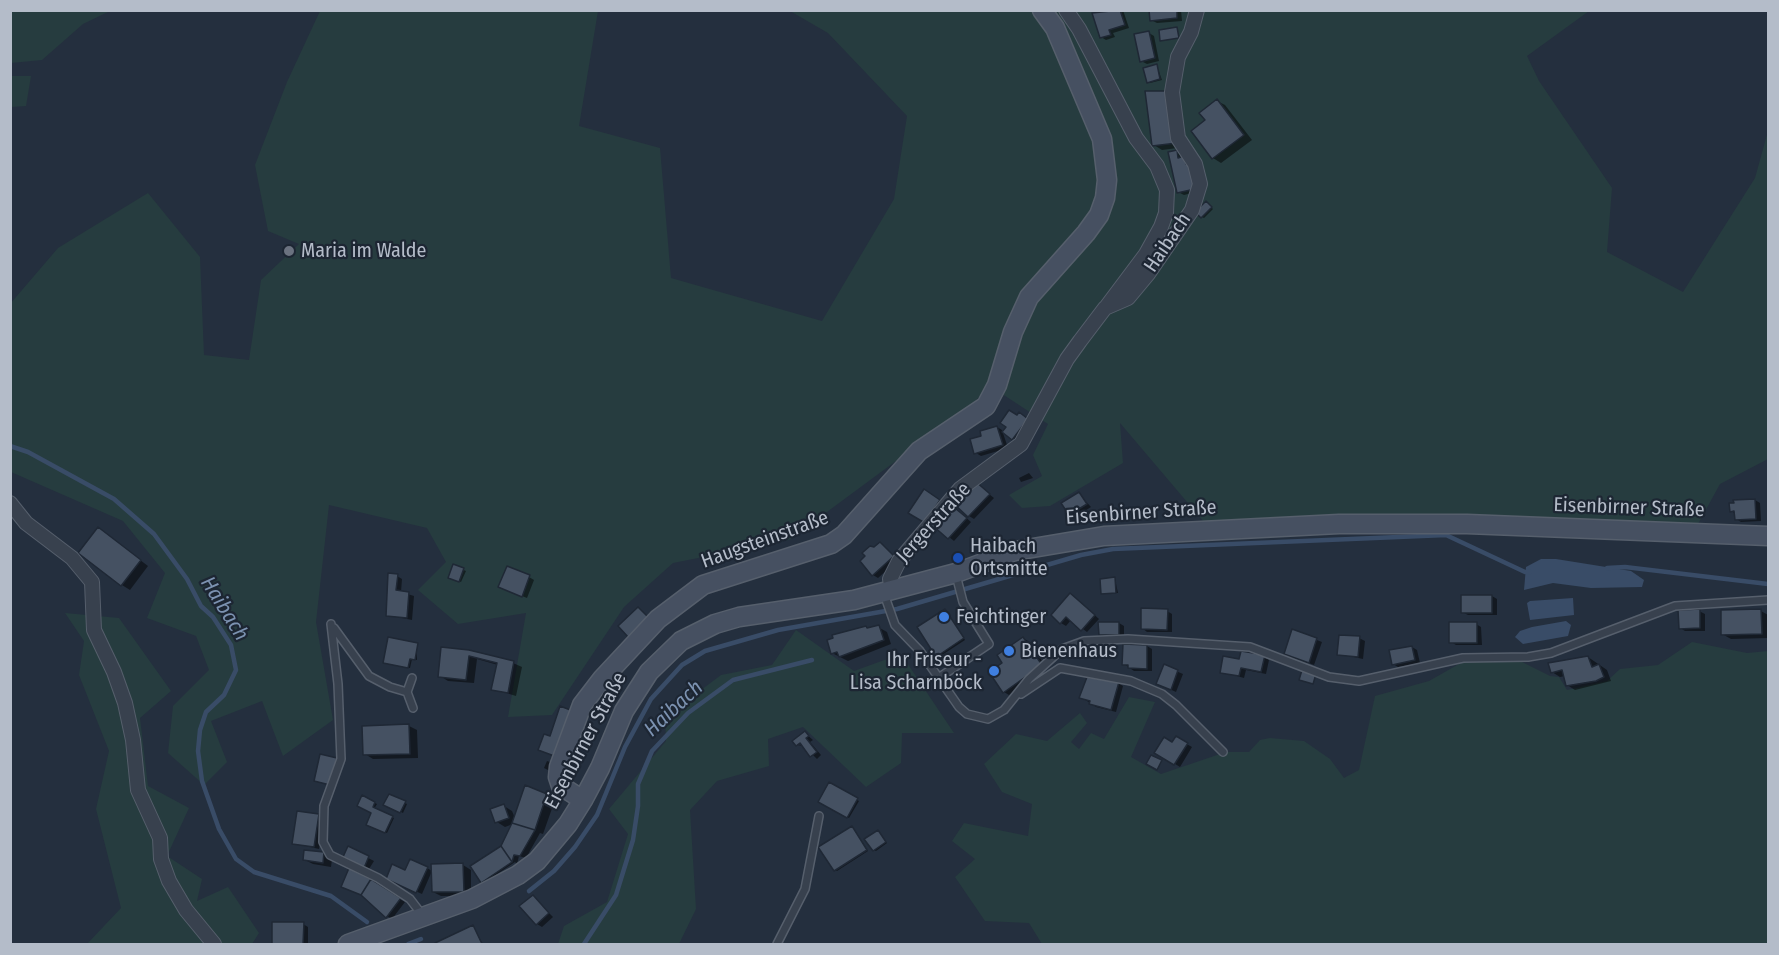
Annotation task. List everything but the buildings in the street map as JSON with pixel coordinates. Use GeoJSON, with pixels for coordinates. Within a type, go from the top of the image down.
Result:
{"type":"FeatureCollection","features":[{"type":"Feature","properties":{"kind":"main road","name":"Haugsteinstraße"},"geometry":{"type":"LineString","coordinates":[[583,800],[561,786],[558,777],[582,705],[602,678],[658,619],[703,585],[831,544],[844,535],[920,451],[986,406],[997,385],[1013,332],[1029,297],[1086,234],[1099,214],[1105,198],[1107,180],[1102,139],[1059,37],[1042,10]]}},
{"type":"Feature","properties":{"kind":"main road","name":"Eisenbirner Straße"},"geometry":{"type":"LineString","coordinates":[[348,945],[472,899],[518,875],[537,861],[554,842],[583,800],[634,693],[649,672],[681,641],[715,624],[739,617],[830,605],[958,580],[1015,551],[1050,543],[1168,532],[1339,524],[1467,524],[1768,536]]}},
{"type":"Feature","properties":{"kind":"street"},"geometry":{"type":"LineString","coordinates":[[1066,10],[1079,29],[1136,138],[1160,172],[1167,190],[1166,213],[1161,227],[1146,254],[1105,308]]}},
{"type":"Feature","properties":{"kind":"street","name":"Haibach"},"geometry":{"type":"LineString","coordinates":[[1022,444],[1067,359],[1105,308],[1128,298],[1148,274],[1184,223],[1197,198],[1200,184],[1195,164],[1178,138],[1172,92],[1178,57],[1191,32],[1197,10]]}},
{"type":"Feature","properties":{"kind":"street","name":"Jergerstraße"},"geometry":{"type":"LineString","coordinates":[[887,595],[890,579],[899,561],[960,489],[1022,444]]}},
{"type":"Feature","properties":{"kind":"street"},"geometry":{"type":"LineString","coordinates":[[10,503],[26,523],[72,558],[87,573],[92,582],[94,630],[114,672],[125,704],[133,740],[138,790],[160,837],[161,860],[186,910],[214,945]]}},
{"type":"Feature","properties":{"kind":"lane"},"geometry":{"type":"LineString","coordinates":[[937,679],[989,644],[963,602],[958,580]]}},
{"type":"Feature","properties":{"kind":"lane"},"geometry":{"type":"LineString","coordinates":[[887,595],[890,617],[920,651],[937,679],[959,707],[975,717],[996,717],[1016,698],[1060,668],[1131,681],[1162,694],[1223,752]]}},
{"type":"Feature","properties":{"kind":"lane"},"geometry":{"type":"LineString","coordinates":[[1016,698],[1029,680],[1062,650],[1071,645],[1100,639],[1250,647],[1329,677],[1359,681],[1463,658],[1528,657],[1551,653],[1675,606],[1768,600]]}},
{"type":"Feature","properties":{"kind":"lane"},"geometry":{"type":"LineString","coordinates":[[407,692],[369,676],[341,641],[331,624],[338,684],[341,759],[324,806],[323,842],[330,855],[378,878],[410,899],[424,918]]}},
{"type":"Feature","properties":{"kind":"lane"},"geometry":{"type":"LineString","coordinates":[[412,678],[407,692],[413,708]]}},
{"type":"Feature","properties":{"kind":"lane"},"geometry":{"type":"LineString","coordinates":[[777,945],[805,889],[819,816]]}},
{"type":"Feature","properties":{"kind":"green space"},"geometry":{"type":"Polygon","coordinates":[[[11,10],[110,11],[83,24],[42,60],[11,63],[11,10]]]}},
{"type":"Feature","properties":{"kind":"green space"},"geometry":{"type":"Polygon","coordinates":[[[320,11],[598,11],[579,126],[660,148],[671,278],[822,321],[894,199],[907,116],[828,33],[790,11],[1589,11],[1527,56],[1539,81],[1612,188],[1607,252],[1683,292],[1755,178],[1768,131],[1768,459],[1720,484],[1697,526],[1204,522],[1120,423],[1123,463],[1050,506],[1022,508],[1009,495],[1042,476],[1033,455],[1048,424],[990,386],[969,407],[789,540],[673,563],[624,607],[552,715],[508,717],[526,613],[458,624],[418,590],[446,562],[427,528],[329,505],[316,622],[333,720],[283,756],[262,701],[211,721],[227,762],[204,785],[168,753],[173,706],[209,670],[196,636],[147,618],[165,573],[123,521],[11,472],[10,304],[58,248],[148,193],[200,257],[204,355],[249,360],[261,280],[299,244],[268,231],[255,165],[287,82],[320,11]]]}},
{"type":"Feature","properties":{"kind":"green space"},"geometry":{"type":"Polygon","coordinates":[[[11,76],[31,76],[26,106],[11,107],[11,76]]]}},
{"type":"Feature","properties":{"kind":"green space"},"geometry":{"type":"Polygon","coordinates":[[[65,613],[119,618],[171,691],[140,718],[148,786],[189,808],[167,856],[202,879],[197,901],[228,887],[259,933],[252,944],[87,944],[121,908],[96,809],[109,751],[79,675],[84,641],[65,613]]]}},
{"type":"Feature","properties":{"kind":"green space"},"geometry":{"type":"Polygon","coordinates":[[[796,630],[854,671],[901,654],[954,733],[902,733],[901,763],[866,787],[803,727],[768,739],[769,766],[717,781],[690,810],[696,909],[679,944],[558,944],[564,926],[607,902],[628,834],[609,809],[666,741],[665,717],[721,675],[772,665],[796,630]]]}},
{"type":"Feature","properties":{"kind":"green space"},"geometry":{"type":"Polygon","coordinates":[[[1692,642],[1747,653],[1768,651],[1768,944],[1042,944],[1029,923],[985,921],[955,877],[975,859],[952,841],[964,823],[1028,836],[1032,804],[1002,792],[984,764],[1016,734],[1047,741],[1080,713],[1087,723],[1071,742],[1079,749],[1091,733],[1104,739],[1129,697],[1155,702],[1131,757],[1161,774],[1226,752],[1249,752],[1260,740],[1270,738],[1304,741],[1330,759],[1344,778],[1359,770],[1375,696],[1429,681],[1466,660],[1516,659],[1550,676],[1559,677],[1567,690],[1607,681],[1620,669],[1658,665],[1692,642]]]}},
{"type":"Feature","properties":{"kind":"water"},"geometry":{"type":"Polygon","coordinates":[[[1541,559],[1556,559],[1631,571],[1644,580],[1642,587],[1591,588],[1553,583],[1524,590],[1526,567],[1541,559]]]}},
{"type":"Feature","properties":{"kind":"water"},"geometry":{"type":"Polygon","coordinates":[[[1573,598],[1574,615],[1530,620],[1527,603],[1530,601],[1573,598]]]}},
{"type":"Feature","properties":{"kind":"water"},"geometry":{"type":"Polygon","coordinates":[[[1566,621],[1571,625],[1568,636],[1523,644],[1515,637],[1520,631],[1532,627],[1566,621]]]}},
{"type":"Feature","properties":{"kind":"waterway","name":"Haibach"},"geometry":{"type":"LineString","coordinates":[[10,446],[28,452],[114,499],[154,534],[187,579],[201,606],[213,617],[231,645],[236,670],[224,695],[206,712],[200,730],[198,751],[202,781],[219,829],[236,859],[254,872],[331,896],[367,922]]}},
{"type":"Feature","properties":{"kind":"waterway"},"geometry":{"type":"LineString","coordinates":[[529,891],[554,871],[575,847],[597,815],[625,747],[651,699],[682,665],[705,651],[778,630],[897,609],[1081,555],[1113,549],[1446,535],[1525,572],[1530,572]]}},
{"type":"Feature","properties":{"kind":"waterway"},"geometry":{"type":"LineString","coordinates":[[1607,568],[1625,567],[1768,584]]}},
{"type":"Feature","properties":{"kind":"waterway","name":"Haibach"},"geometry":{"type":"LineString","coordinates":[[584,944],[616,895],[633,840],[638,806],[638,784],[652,751],[688,713],[733,680],[812,660]]}},
{"type":"Feature","properties":{"kind":"waterway","name":"Haibach"},"geometry":{"type":"LineString","coordinates":[[408,944],[421,939]]}},
{"type":"Feature","properties":{"kind":"place","name":"Maria im Walde"},"geometry":{"type":"Point","coordinates":[289,251]}},
{"type":"Feature","properties":{"kind":"place","name":"Haibach Ortsmitte"},"geometry":{"type":"Point","coordinates":[958,558]}},
{"type":"Feature","properties":{"kind":"place","name":"Feichtinger"},"geometry":{"type":"Point","coordinates":[944,617]}},
{"type":"Feature","properties":{"kind":"place","name":"Bienenhaus"},"geometry":{"type":"Point","coordinates":[1009,651]}},
{"type":"Feature","properties":{"kind":"place","name":"Ihr Friseur - Lisa Scharnböck"},"geometry":{"type":"Point","coordinates":[994,671]}}]}
